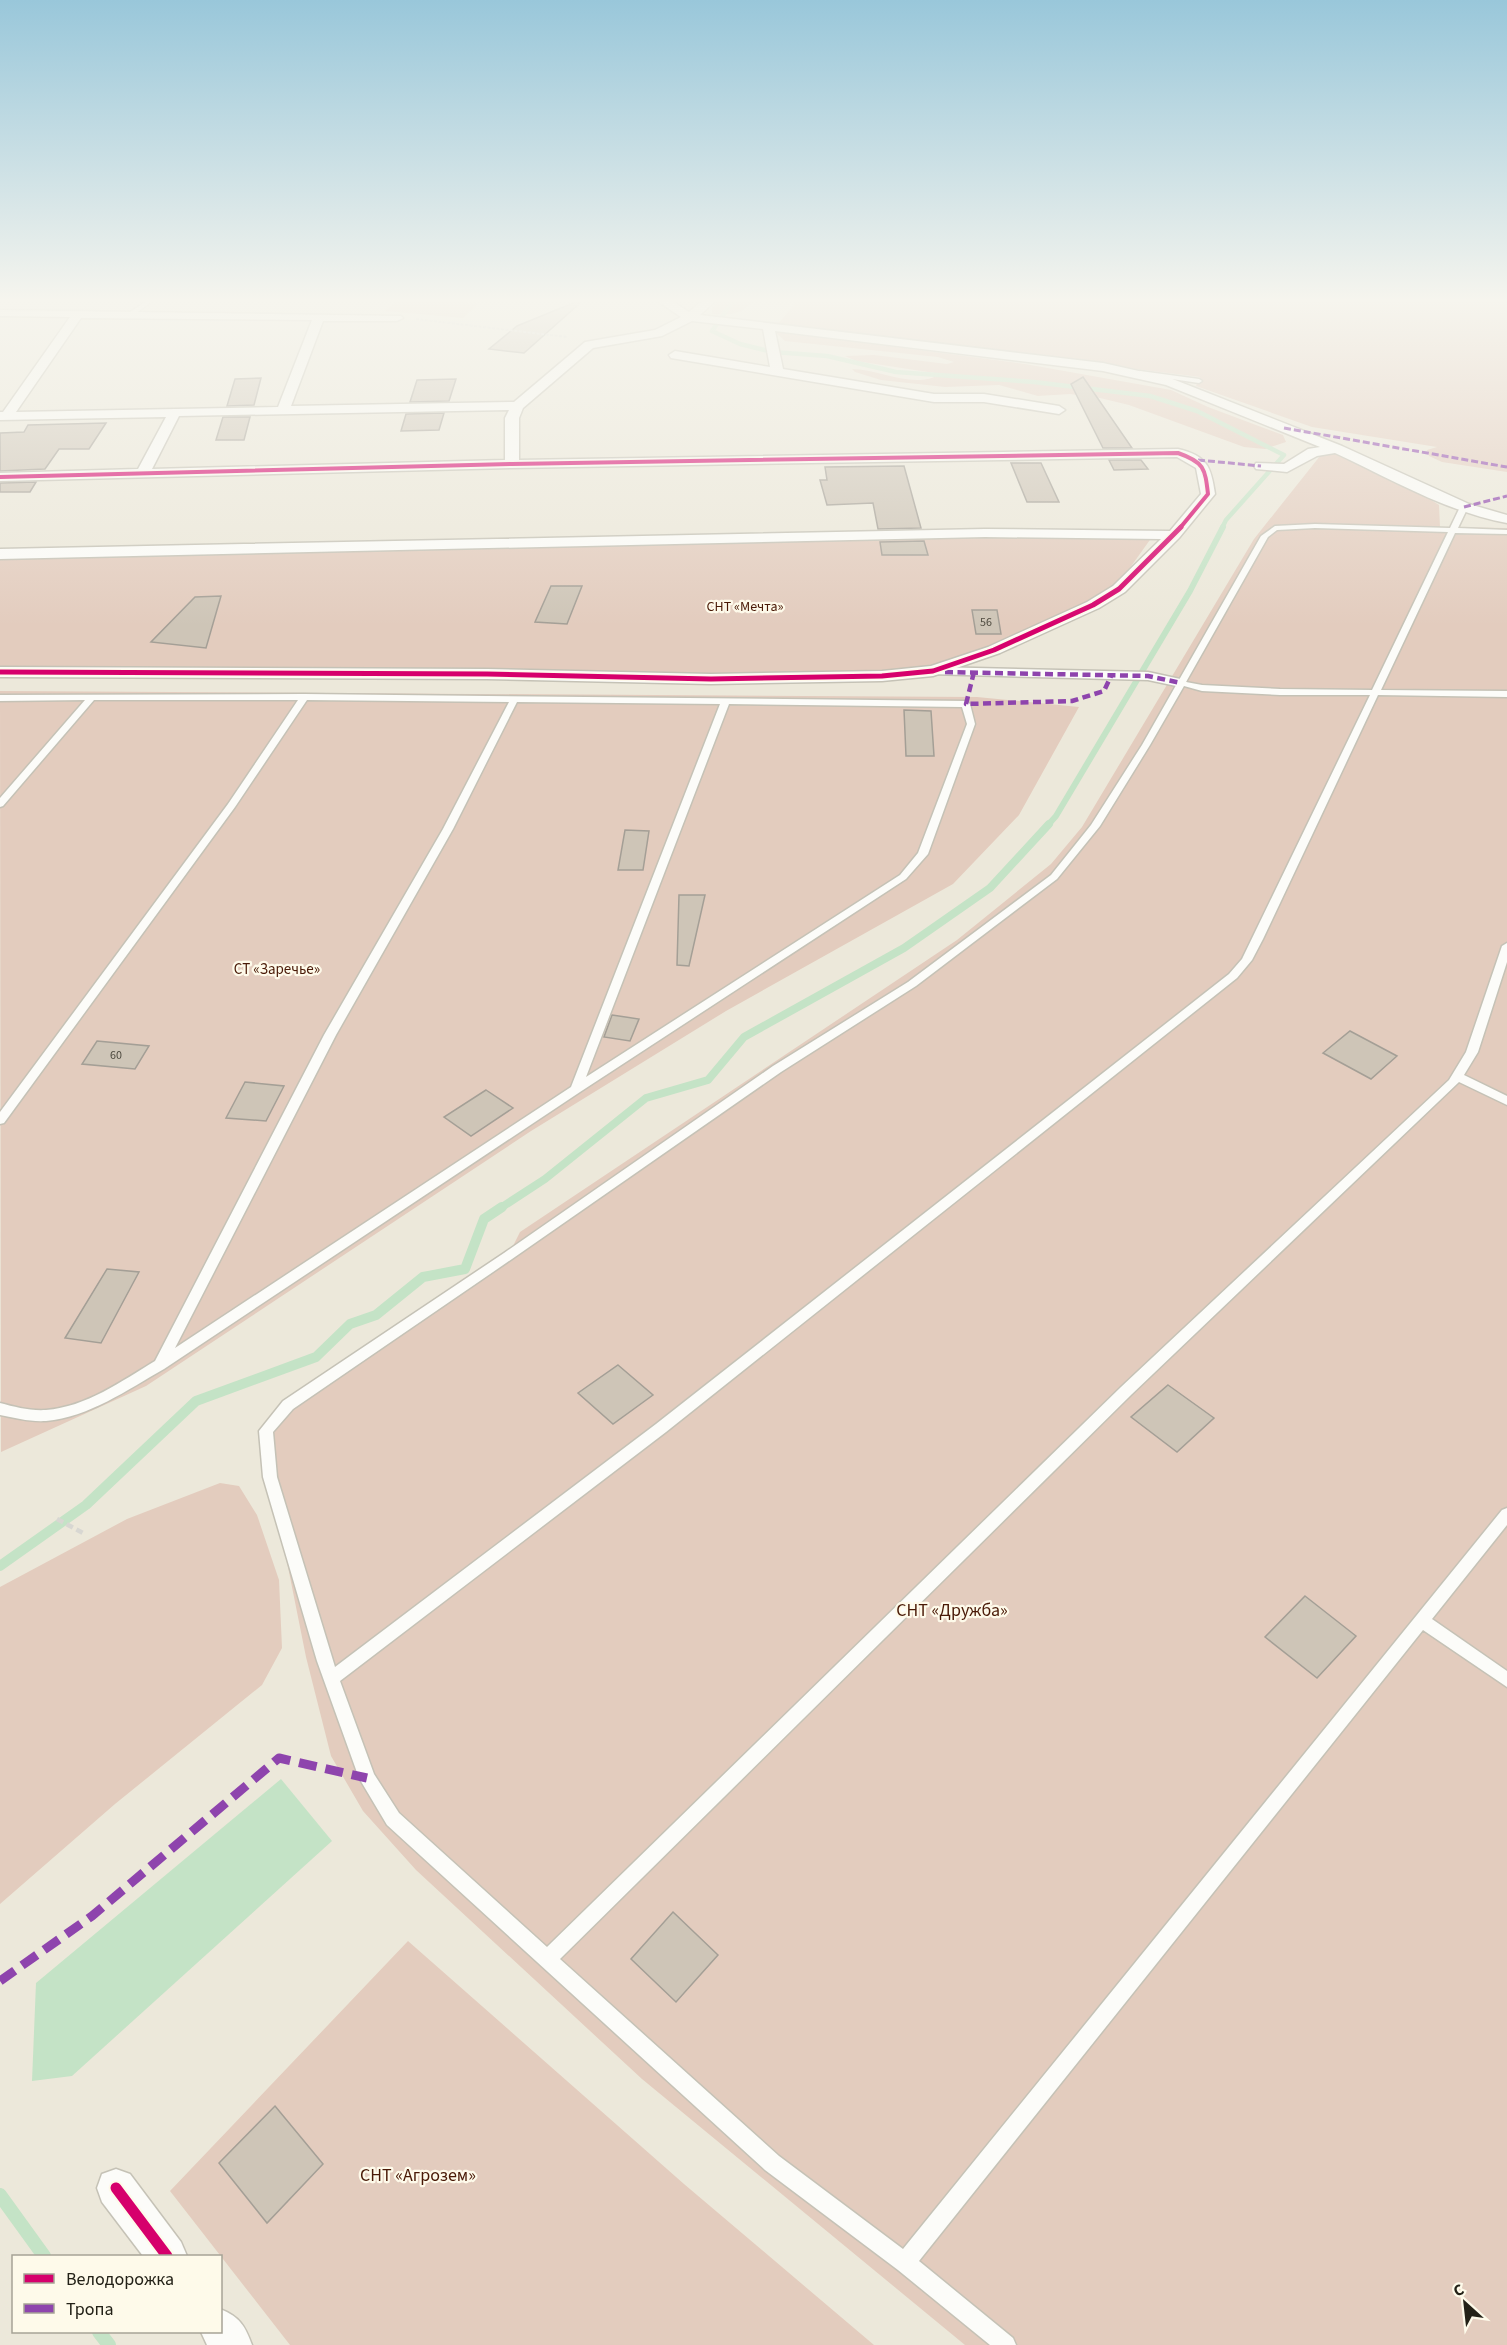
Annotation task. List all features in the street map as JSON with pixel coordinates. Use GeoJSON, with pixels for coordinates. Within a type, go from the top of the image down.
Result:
{"type":"FeatureCollection","features":[{"type":"Feature","properties":{"kind":"street"},"geometry":{"type":"LineString","coordinates":[[4,416],[434,407]]}},
{"type":"Feature","properties":{"kind":"street"},"geometry":{"type":"LineString","coordinates":[[512,464],[512,418],[517,407]]}},
{"type":"Feature","properties":{"kind":"street"},"geometry":{"type":"LineString","coordinates":[[1038,407],[1059,411]]}},
{"type":"Feature","properties":{"kind":"street"},"geometry":{"type":"LineString","coordinates":[[1233,407],[1337,449],[1464,507],[1507,519]]}},
{"type":"Feature","properties":{"kind":"street"},"geometry":{"type":"LineString","coordinates":[[143,474],[174,413]]}},
{"type":"Feature","properties":{"kind":"street"},"geometry":{"type":"LineString","coordinates":[[1261,466],[1285,468],[1313,452],[1337,449]]}},
{"type":"Feature","properties":{"kind":"street"},"geometry":{"type":"LineString","coordinates":[[0,477],[512,464],[1178,453],[1198,460],[1204,468],[1208,494],[1174,535],[1119,589],[1093,605],[994,650],[933,671]]}},
{"type":"Feature","properties":{"kind":"street"},"geometry":{"type":"LineString","coordinates":[[0,554],[985,533],[1174,535]]}},
{"type":"Feature","properties":{"kind":"street"},"geometry":{"type":"LineString","coordinates":[[0,672],[487,674],[711,679],[882,676],[933,671],[1148,676],[1180,683]]}},
{"type":"Feature","properties":{"kind":"street"},"geometry":{"type":"LineString","coordinates":[[116,2188],[166,2255]]}},
{"type":"Feature","properties":{"kind":"street"},"geometry":{"type":"LineString","coordinates":[[222,2332],[232,2345]]}},
{"type":"Feature","properties":{"kind":"lane"},"geometry":{"type":"LineString","coordinates":[[331,1679],[661,1428],[1233,976],[1247,960],[1258,939],[1464,507]]}},
{"type":"Feature","properties":{"kind":"lane"},"geometry":{"type":"LineString","coordinates":[[1006,2345],[905,2263],[772,2163],[393,1819],[367,1778],[331,1679],[270,1477],[266,1431],[288,1405],[777,1069],[912,984],[1054,876],[1095,826],[1146,745],[1265,536],[1275,528],[1315,526],[1507,532]]}},
{"type":"Feature","properties":{"kind":"lane"},"geometry":{"type":"LineString","coordinates":[[1180,683],[1202,688],[1507,694]]}},
{"type":"Feature","properties":{"kind":"lane"},"geometry":{"type":"LineString","coordinates":[[0,698],[304,698],[966,704],[971,724],[923,854],[903,877],[576,1089],[159,1365],[95,1401],[61,1413],[29,1415],[0,1409]]}},
{"type":"Feature","properties":{"kind":"lane"},"geometry":{"type":"LineString","coordinates":[[0,804],[92,698]]}},
{"type":"Feature","properties":{"kind":"lane"},"geometry":{"type":"LineString","coordinates":[[0,1120],[232,805],[304,698]]}},
{"type":"Feature","properties":{"kind":"lane"},"geometry":{"type":"LineString","coordinates":[[159,1365],[330,1035],[448,829],[514,700]]}},
{"type":"Feature","properties":{"kind":"lane"},"geometry":{"type":"LineString","coordinates":[[576,1089],[725,703]]}},
{"type":"Feature","properties":{"kind":"lane"},"geometry":{"type":"LineString","coordinates":[[547,1959],[1118,1399],[1453,1083],[1472,1052],[1507,946]]}},
{"type":"Feature","properties":{"kind":"lane"},"geometry":{"type":"LineString","coordinates":[[1457,1076],[1507,1101]]}},
{"type":"Feature","properties":{"kind":"lane"},"geometry":{"type":"LineString","coordinates":[[905,2263],[1507,1514]]}},
{"type":"Feature","properties":{"kind":"lane"},"geometry":{"type":"LineString","coordinates":[[1422,1620],[1507,1680]]}},
{"type":"Feature","properties":{"kind":"path"},"geometry":{"type":"LineString","coordinates":[[57,1519],[83,1533]]}},
{"type":"Feature","properties":{"kind":"green space"},"geometry":{"type":"Polygon","coordinates":[[[1136,407],[1209,407],[1283,435],[1286,442],[1265,449],[1244,447],[1136,407]]]}},
{"type":"Feature","properties":{"kind":"green space"},"geometry":{"type":"Polygon","coordinates":[[[1257,407],[1507,407],[1507,472],[1442,462],[1429,456],[1427,450],[1437,447],[1312,427],[1257,407]]]}},
{"type":"Feature","properties":{"kind":"green space","name":"СНТ «Дружба»"},"geometry":{"type":"Polygon","coordinates":[[[1337,453],[1417,491],[1439,505],[1440,527],[1507,528],[1507,2345],[965,2345],[642,2079],[416,1870],[363,1811],[331,1756],[306,1657],[270,1477],[266,1431],[288,1405],[508,1256],[520,1232],[957,940],[1051,864],[1082,827],[1254,539],[1320,456],[1337,453]]]}},
{"type":"Feature","properties":{"kind":"green space","name":"СНТ «Мечта»"},"geometry":{"type":"Polygon","coordinates":[[[951,533],[1152,537],[1117,586],[1062,615],[986,649],[945,663],[900,670],[723,676],[0,668],[0,557],[951,533]]]}},
{"type":"Feature","properties":{"kind":"green space","name":"СТ «Заречье»"},"geometry":{"type":"Polygon","coordinates":[[[0,691],[977,697],[1079,707],[1019,815],[953,884],[726,1011],[531,1131],[146,1386],[1,1452],[0,691]]]}},
{"type":"Feature","properties":{"kind":"green space"},"geometry":{"type":"Polygon","coordinates":[[[220,1483],[239,1486],[257,1515],[279,1580],[282,1648],[262,1685],[115,1804],[0,1904],[0,1587],[127,1519],[220,1483]]]}},
{"type":"Feature","properties":{"kind":"green space","name":"СНТ «Агрозем»"},"geometry":{"type":"Polygon","coordinates":[[[408,1941],[684,2184],[874,2345],[290,2345],[170,2191],[408,1941]]]}},
{"type":"Feature","properties":{"kind":"shaded area"},"geometry":{"type":"Polygon","coordinates":[[[281,1779],[332,1841],[72,2076],[32,2081],[36,1983],[281,1779]]]}},
{"type":"Feature","properties":{"kind":"building"},"geometry":{"type":"Polygon","coordinates":[[[1083,407],[1104,407],[1132,448],[1103,448],[1083,407]]]}},
{"type":"Feature","properties":{"kind":"building"},"geometry":{"type":"Polygon","coordinates":[[[444,413],[439,430],[401,431],[406,414],[444,413]]]}},
{"type":"Feature","properties":{"kind":"building"},"geometry":{"type":"Polygon","coordinates":[[[223,417],[250,417],[244,440],[216,440],[223,417]]]}},
{"type":"Feature","properties":{"kind":"building"},"geometry":{"type":"Polygon","coordinates":[[[106,423],[89,449],[59,449],[45,469],[0,471],[0,433],[24,432],[28,425],[106,423]]]}},
{"type":"Feature","properties":{"kind":"building"},"geometry":{"type":"Polygon","coordinates":[[[1109,460],[1141,460],[1148,469],[1114,470],[1109,460]]]}},
{"type":"Feature","properties":{"kind":"building"},"geometry":{"type":"Polygon","coordinates":[[[1011,463],[1041,463],[1059,502],[1027,502],[1011,463]]]}},
{"type":"Feature","properties":{"kind":"building"},"geometry":{"type":"Polygon","coordinates":[[[904,466],[921,528],[878,529],[873,503],[827,505],[820,480],[827,480],[825,467],[904,466]]]}},
{"type":"Feature","properties":{"kind":"building"},"geometry":{"type":"Polygon","coordinates":[[[36,482],[30,492],[0,492],[0,483],[36,482]]]}},
{"type":"Feature","properties":{"kind":"building"},"geometry":{"type":"Polygon","coordinates":[[[924,541],[928,555],[882,555],[880,542],[924,541]]]}},
{"type":"Feature","properties":{"kind":"building"},"geometry":{"type":"Polygon","coordinates":[[[551,586],[582,586],[567,624],[535,622],[551,586]]]}},
{"type":"Feature","properties":{"kind":"building"},"geometry":{"type":"Polygon","coordinates":[[[221,596],[206,648],[151,642],[195,597],[221,596]]]}},
{"type":"Feature","properties":{"kind":"building"},"geometry":{"type":"Polygon","coordinates":[[[972,610],[997,610],[1001,634],[976,634],[972,610]]]}},
{"type":"Feature","properties":{"kind":"building"},"geometry":{"type":"Polygon","coordinates":[[[904,710],[931,711],[934,756],[906,756],[904,710]]]}},
{"type":"Feature","properties":{"kind":"building"},"geometry":{"type":"Polygon","coordinates":[[[625,830],[649,831],[643,870],[618,870],[625,830]]]}},
{"type":"Feature","properties":{"kind":"building"},"geometry":{"type":"Polygon","coordinates":[[[679,895],[705,895],[689,966],[677,965],[679,895]]]}},
{"type":"Feature","properties":{"kind":"building"},"geometry":{"type":"Polygon","coordinates":[[[612,1015],[639,1019],[630,1041],[604,1037],[612,1015]]]}},
{"type":"Feature","properties":{"kind":"building"},"geometry":{"type":"Polygon","coordinates":[[[1350,1031],[1397,1056],[1371,1079],[1323,1053],[1350,1031]]]}},
{"type":"Feature","properties":{"kind":"building"},"geometry":{"type":"Polygon","coordinates":[[[97,1041],[149,1046],[135,1069],[82,1064],[97,1041]]]}},
{"type":"Feature","properties":{"kind":"building"},"geometry":{"type":"Polygon","coordinates":[[[245,1082],[284,1086],[266,1121],[226,1118],[245,1082]]]}},
{"type":"Feature","properties":{"kind":"building"},"geometry":{"type":"Polygon","coordinates":[[[486,1090],[513,1108],[471,1136],[444,1117],[486,1090]]]}},
{"type":"Feature","properties":{"kind":"building"},"geometry":{"type":"Polygon","coordinates":[[[107,1269],[139,1272],[101,1343],[65,1338],[107,1269]]]}},
{"type":"Feature","properties":{"kind":"building"},"geometry":{"type":"Polygon","coordinates":[[[618,1365],[653,1395],[613,1424],[578,1393],[618,1365]]]}},
{"type":"Feature","properties":{"kind":"building"},"geometry":{"type":"Polygon","coordinates":[[[1168,1385],[1214,1418],[1177,1452],[1131,1417],[1168,1385]]]}},
{"type":"Feature","properties":{"kind":"building"},"geometry":{"type":"Polygon","coordinates":[[[1305,1596],[1356,1636],[1317,1678],[1265,1637],[1305,1596]]]}},
{"type":"Feature","properties":{"kind":"building"},"geometry":{"type":"Polygon","coordinates":[[[673,1912],[718,1955],[676,2002],[631,1959],[673,1912]]]}},
{"type":"Feature","properties":{"kind":"building"},"geometry":{"type":"Polygon","coordinates":[[[275,2106],[323,2164],[267,2223],[219,2163],[275,2106]]]}},
{"type":"Feature","properties":{"kind":"waterway"},"geometry":{"type":"LineString","coordinates":[[1186,407],[1284,455],[1226,520],[1222,528]]}},
{"type":"Feature","properties":{"kind":"waterway"},"geometry":{"type":"LineString","coordinates":[[1048,825],[1056,816],[1190,591],[1223,527]]}},
{"type":"Feature","properties":{"kind":"waterway"},"geometry":{"type":"LineString","coordinates":[[499,1209],[545,1179],[646,1098],[708,1080],[744,1037],[904,948],[990,888],[1049,824]]}},
{"type":"Feature","properties":{"kind":"waterway"},"geometry":{"type":"LineString","coordinates":[[0,1566],[86,1505],[196,1401],[316,1357],[350,1324],[376,1315],[423,1277],[465,1269],[484,1219],[499,1209]]}},
{"type":"Feature","properties":{"kind":"waterway"},"geometry":{"type":"LineString","coordinates":[[0,2195],[43,2255]]}},
{"type":"Feature","properties":{"kind":"waterway"},"geometry":{"type":"LineString","coordinates":[[100,2333],[109,2345]]}},
{"type":"Feature","properties":{"kind":"marked path"},"geometry":{"type":"LineString","coordinates":[[1284,428],[1507,467]]}},
{"type":"Feature","properties":{"kind":"marked path"},"geometry":{"type":"LineString","coordinates":[[1198,460],[1261,466]]}},
{"type":"Feature","properties":{"kind":"marked path"},"geometry":{"type":"LineString","coordinates":[[1464,507],[1507,496]]}},
{"type":"Feature","properties":{"kind":"marked path"},"geometry":{"type":"LineString","coordinates":[[945,672],[1148,676],[1181,683]]}},
{"type":"Feature","properties":{"kind":"marked path"},"geometry":{"type":"LineString","coordinates":[[974,672],[966,704],[1072,701],[1104,691],[1111,676]]}},
{"type":"Feature","properties":{"kind":"marked path"},"geometry":{"type":"LineString","coordinates":[[0,1981],[92,1916],[279,1758],[367,1778]]}},
{"type":"Feature","properties":{"kind":"cycle path"},"geometry":{"type":"LineString","coordinates":[[0,477],[512,464],[1178,453],[1202,466],[1208,494],[1174,535],[1119,589],[1093,605],[994,650],[933,671],[882,676],[711,679],[487,674],[0,672]]}},
{"type":"Feature","properties":{"kind":"cycle path"},"geometry":{"type":"LineString","coordinates":[[116,2188],[166,2255]]}}]}
